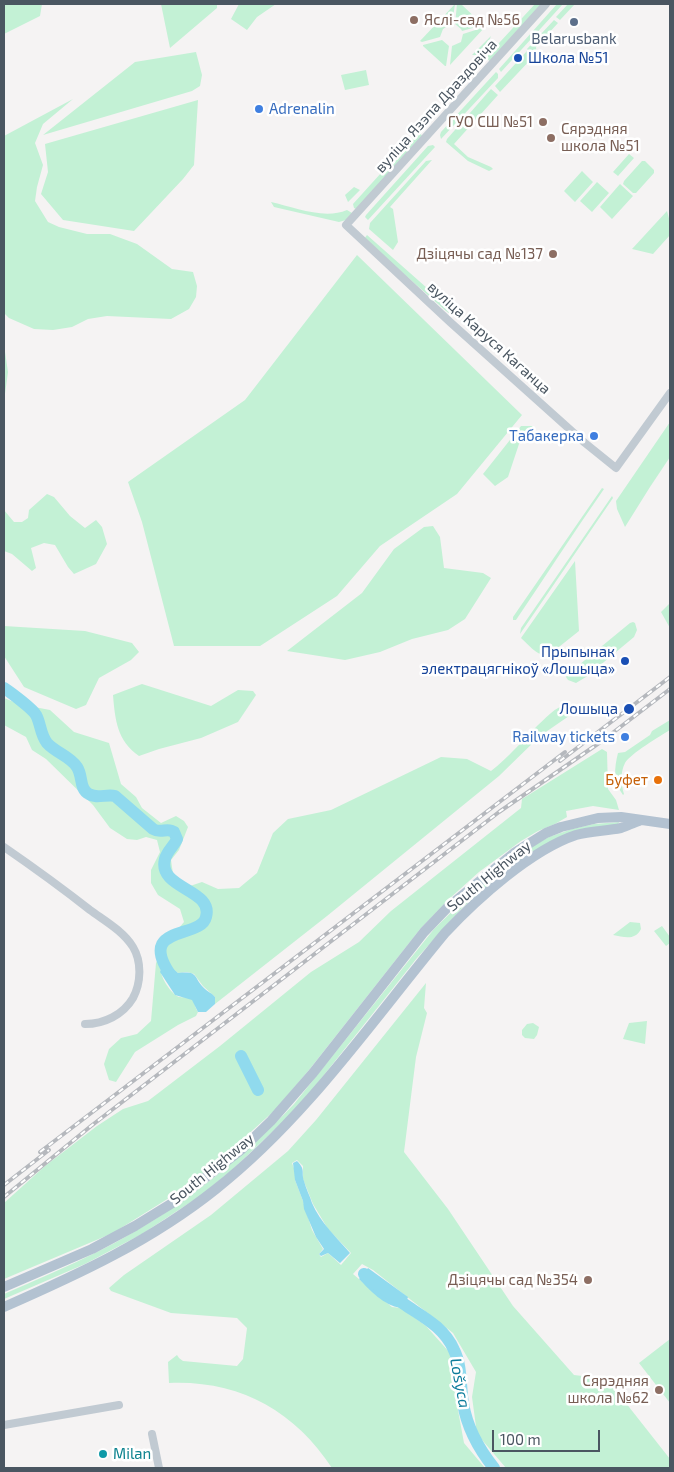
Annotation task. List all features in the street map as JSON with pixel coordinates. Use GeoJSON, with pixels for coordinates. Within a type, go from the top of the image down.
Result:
{"type":"FeatureCollection","features":[{"type":"Feature","properties":{"kind":"main road","name":"South Highway"},"geometry":{"type":"LineString","coordinates":[[4,1287],[92,1249],[135,1226],[174,1202],[242,1149],[271,1121],[314,1073],[430,926],[448,908],[514,854],[546,833],[561,827],[598,818],[621,817],[640,821]]}},
{"type":"Feature","properties":{"kind":"main road"},"geometry":{"type":"LineString","coordinates":[[640,821],[667,824]]}},
{"type":"Feature","properties":{"kind":"main road","name":"South Highway"},"geometry":{"type":"LineString","coordinates":[[4,1306],[95,1266],[148,1236],[191,1208],[250,1160],[305,1105],[445,932],[462,914],[522,865],[555,844],[576,836],[594,831],[620,828],[640,821]]}},
{"type":"Feature","properties":{"kind":"street","name":"вуліца Язэпа Драздовіча"},"geometry":{"type":"LineString","coordinates":[[346,225],[546,4]]}},
{"type":"Feature","properties":{"kind":"street","name":"вуліца Каруся Каганца"},"geometry":{"type":"LineString","coordinates":[[346,225],[450,322],[585,443],[616,468],[670,393]]}},
{"type":"Feature","properties":{"kind":"street"},"geometry":{"type":"LineString","coordinates":[[4,847],[119,932],[133,948],[139,963],[139,978],[138,989],[131,1001],[122,1011],[108,1020],[97,1024],[85,1024]]}},
{"type":"Feature","properties":{"kind":"street"},"geometry":{"type":"LineString","coordinates":[[4,1425],[119,1405]]}},
{"type":"Feature","properties":{"kind":"street"},"geometry":{"type":"LineString","coordinates":[[152,1434],[159,1468]]}},
{"type":"Feature","properties":{"kind":"green space"},"geometry":{"type":"Polygon","coordinates":[[[4,4],[42,4],[40,16],[4,34],[4,4]]]}},
{"type":"Feature","properties":{"kind":"green space"},"geometry":{"type":"Polygon","coordinates":[[[161,4],[217,4],[217,8],[170,48],[161,4]]]}},
{"type":"Feature","properties":{"kind":"green space"},"geometry":{"type":"Polygon","coordinates":[[[239,4],[276,4],[257,17],[247,30],[231,19],[239,4]]]}},
{"type":"Feature","properties":{"kind":"green space"},"geometry":{"type":"Polygon","coordinates":[[[455,4],[452,24],[443,29],[440,37],[420,41],[455,4]]]}},
{"type":"Feature","properties":{"kind":"green space"},"geometry":{"type":"Polygon","coordinates":[[[457,4],[461,4],[483,25],[462,31],[455,24],[457,4]]]}},
{"type":"Feature","properties":{"kind":"green space"},"geometry":{"type":"Polygon","coordinates":[[[535,4],[542,4],[490,62],[487,58],[488,55],[535,4]]]}},
{"type":"Feature","properties":{"kind":"green space"},"geometry":{"type":"Polygon","coordinates":[[[557,4],[563,4],[501,72],[499,69],[557,4]]]}},
{"type":"Feature","properties":{"kind":"green space"},"geometry":{"type":"Polygon","coordinates":[[[568,4],[575,4],[560,20],[556,17],[568,4]]]}},
{"type":"Feature","properties":{"kind":"green space"},"geometry":{"type":"Polygon","coordinates":[[[554,20],[558,23],[536,47],[537,58],[527,49],[554,20]]]}},
{"type":"Feature","properties":{"kind":"green space"},"geometry":{"type":"Polygon","coordinates":[[[485,27],[450,65],[452,46],[461,42],[463,34],[485,27]]]}},
{"type":"Feature","properties":{"kind":"green space"},"geometry":{"type":"Polygon","coordinates":[[[491,36],[484,52],[472,55],[491,36]]]}},
{"type":"Feature","properties":{"kind":"green space"},"geometry":{"type":"Polygon","coordinates":[[[442,40],[449,46],[446,66],[423,46],[442,40]]]}},
{"type":"Feature","properties":{"kind":"green space"},"geometry":{"type":"Polygon","coordinates":[[[527,51],[533,57],[500,92],[495,86],[527,51]]]}},
{"type":"Feature","properties":{"kind":"green space"},"geometry":{"type":"Polygon","coordinates":[[[196,52],[202,75],[200,86],[192,91],[43,135],[135,62],[196,52]]]}},
{"type":"Feature","properties":{"kind":"green space"},"geometry":{"type":"Polygon","coordinates":[[[366,70],[369,85],[345,90],[341,75],[366,70]]]}},
{"type":"Feature","properties":{"kind":"green space"},"geometry":{"type":"Polygon","coordinates":[[[496,72],[498,78],[441,139],[441,132],[496,72]]]}},
{"type":"Feature","properties":{"kind":"green space"},"geometry":{"type":"Polygon","coordinates":[[[491,89],[498,95],[454,144],[468,157],[493,169],[489,171],[468,161],[446,142],[491,89]]]}},
{"type":"Feature","properties":{"kind":"green space"},"geometry":{"type":"Polygon","coordinates":[[[73,99],[43,124],[35,143],[43,165],[35,201],[48,222],[59,227],[87,234],[110,234],[137,244],[172,269],[193,272],[197,286],[196,297],[189,309],[171,319],[107,316],[88,319],[72,327],[53,330],[34,329],[9,318],[4,313],[4,136],[73,99]]]}},
{"type":"Feature","properties":{"kind":"green space"},"geometry":{"type":"Polygon","coordinates":[[[198,100],[194,165],[134,231],[63,220],[41,194],[48,172],[45,144],[198,100]]]}},
{"type":"Feature","properties":{"kind":"green space"},"geometry":{"type":"Polygon","coordinates":[[[419,131],[422,136],[356,209],[354,208],[353,204],[419,131]]]}},
{"type":"Feature","properties":{"kind":"green space"},"geometry":{"type":"Polygon","coordinates":[[[433,145],[435,147],[368,220],[365,217],[366,215],[428,146],[433,145]]]}},
{"type":"Feature","properties":{"kind":"green space"},"geometry":{"type":"Polygon","coordinates":[[[629,154],[634,158],[618,176],[613,172],[629,154]]]}},
{"type":"Feature","properties":{"kind":"green space"},"geometry":{"type":"Polygon","coordinates":[[[432,160],[390,207],[393,209],[398,242],[393,250],[369,229],[370,223],[426,161],[432,160]]]}},
{"type":"Feature","properties":{"kind":"green space"},"geometry":{"type":"Polygon","coordinates":[[[642,161],[645,161],[654,170],[654,173],[636,193],[633,193],[623,184],[642,161]]]}},
{"type":"Feature","properties":{"kind":"green space"},"geometry":{"type":"Polygon","coordinates":[[[582,171],[593,182],[575,202],[564,191],[582,171]]]}},
{"type":"Feature","properties":{"kind":"green space"},"geometry":{"type":"Polygon","coordinates":[[[597,182],[609,193],[592,212],[580,201],[597,182]]]}},
{"type":"Feature","properties":{"kind":"green space"},"geometry":{"type":"Polygon","coordinates":[[[620,184],[633,196],[612,219],[600,207],[620,184]]]}},
{"type":"Feature","properties":{"kind":"green space"},"geometry":{"type":"Polygon","coordinates":[[[354,187],[360,190],[348,202],[345,195],[354,187]]]}},
{"type":"Feature","properties":{"kind":"green space"},"geometry":{"type":"Polygon","coordinates":[[[271,202],[319,213],[329,214],[347,210],[352,213],[346,220],[339,222],[274,207],[271,202]]]}},
{"type":"Feature","properties":{"kind":"green space"},"geometry":{"type":"Polygon","coordinates":[[[667,211],[670,222],[670,235],[653,254],[632,249],[667,211]]]}},
{"type":"Feature","properties":{"kind":"green space"},"geometry":{"type":"Polygon","coordinates":[[[367,235],[453,311],[449,313],[446,311],[364,239],[367,235]]]}},
{"type":"Feature","properties":{"kind":"green space"},"geometry":{"type":"Polygon","coordinates":[[[357,255],[522,415],[457,494],[380,546],[337,596],[260,646],[174,646],[142,522],[128,482],[245,400],[357,255]]]}},
{"type":"Feature","properties":{"kind":"green space"},"geometry":{"type":"Polygon","coordinates":[[[4,345],[8,372],[4,401],[4,345]]]}},
{"type":"Feature","properties":{"kind":"green space"},"geometry":{"type":"Polygon","coordinates":[[[670,422],[670,457],[625,527],[617,509],[616,501],[670,422]]]}},
{"type":"Feature","properties":{"kind":"green space"},"geometry":{"type":"Polygon","coordinates":[[[521,426],[534,426],[519,444],[508,477],[495,486],[483,474],[521,426]]]}},
{"type":"Feature","properties":{"kind":"green space"},"geometry":{"type":"Polygon","coordinates":[[[602,488],[604,489],[516,620],[513,620],[513,617],[602,488]]]}},
{"type":"Feature","properties":{"kind":"green space"},"geometry":{"type":"Polygon","coordinates":[[[47,494],[54,497],[70,516],[85,528],[96,520],[102,527],[107,544],[96,564],[74,574],[55,545],[44,543],[31,548],[36,568],[32,571],[12,554],[4,551],[4,510],[14,522],[22,522],[28,518],[29,510],[47,494]]]}},
{"type":"Feature","properties":{"kind":"green space"},"geometry":{"type":"Polygon","coordinates":[[[612,496],[613,498],[520,634],[521,628],[612,496]]]}},
{"type":"Feature","properties":{"kind":"green space"},"geometry":{"type":"Polygon","coordinates":[[[433,526],[440,537],[444,568],[483,573],[491,578],[465,619],[448,630],[412,639],[380,652],[345,660],[287,651],[362,593],[394,549],[424,527],[433,526]]]}},
{"type":"Feature","properties":{"kind":"green space"},"geometry":{"type":"Polygon","coordinates":[[[575,561],[579,631],[550,654],[538,653],[521,638],[575,561]]]}},
{"type":"Feature","properties":{"kind":"green space"},"geometry":{"type":"Polygon","coordinates":[[[670,603],[670,628],[661,612],[670,603]]]}},
{"type":"Feature","properties":{"kind":"green space"},"geometry":{"type":"Polygon","coordinates":[[[633,622],[637,630],[634,637],[586,677],[576,683],[568,680],[566,677],[568,674],[633,622]]]}},
{"type":"Feature","properties":{"kind":"green space"},"geometry":{"type":"Polygon","coordinates":[[[4,626],[85,631],[132,643],[139,652],[131,660],[99,678],[86,705],[76,709],[24,687],[4,656],[4,626]]]}},
{"type":"Feature","properties":{"kind":"green space"},"geometry":{"type":"Polygon","coordinates":[[[142,684],[211,706],[238,690],[253,691],[256,695],[238,722],[201,738],[139,756],[126,744],[118,729],[113,695],[142,684]]]}},
{"type":"Feature","properties":{"kind":"green space"},"geometry":{"type":"Polygon","coordinates":[[[4,698],[19,704],[50,710],[74,732],[109,743],[121,784],[136,797],[142,808],[161,823],[176,816],[184,821],[188,827],[179,850],[171,860],[174,881],[187,887],[202,882],[218,889],[239,888],[257,873],[273,833],[288,819],[331,810],[441,757],[467,759],[491,771],[555,710],[562,706],[569,716],[540,736],[499,776],[215,1004],[215,997],[194,974],[187,972],[178,973],[170,967],[161,968],[163,979],[171,991],[179,997],[187,997],[193,1000],[198,1012],[196,1016],[135,1052],[116,1082],[109,1080],[104,1064],[109,1049],[121,1038],[137,1034],[151,1021],[156,963],[165,944],[184,922],[180,909],[158,895],[151,883],[151,870],[160,852],[157,840],[146,837],[137,840],[127,839],[110,828],[93,805],[46,759],[32,750],[26,737],[4,725],[4,698]]]}},
{"type":"Feature","properties":{"kind":"green space"},"geometry":{"type":"Polygon","coordinates":[[[670,720],[670,730],[639,750],[625,763],[622,775],[623,795],[617,785],[615,775],[618,753],[625,752],[670,720]]]}},
{"type":"Feature","properties":{"kind":"green space"},"geometry":{"type":"Polygon","coordinates":[[[602,749],[607,752],[608,789],[616,800],[619,810],[593,806],[566,811],[567,817],[521,841],[479,872],[421,928],[275,1110],[211,1168],[185,1188],[113,1233],[4,1279],[4,1203],[45,1166],[97,1126],[123,1109],[148,1101],[220,1046],[311,972],[359,942],[391,911],[521,808],[522,799],[602,749]]]}},
{"type":"Feature","properties":{"kind":"green space"},"geometry":{"type":"Polygon","coordinates":[[[619,822],[618,825],[596,827],[492,882],[462,908],[417,958],[292,1113],[232,1170],[200,1196],[142,1234],[85,1264],[4,1299],[4,1294],[77,1262],[128,1236],[179,1203],[228,1166],[273,1126],[294,1104],[434,929],[467,897],[531,847],[549,837],[572,829],[594,824],[619,822]]]}},
{"type":"Feature","properties":{"kind":"green space"},"geometry":{"type":"Polygon","coordinates":[[[630,922],[640,923],[641,929],[639,933],[632,937],[613,935],[630,922]]]}},
{"type":"Feature","properties":{"kind":"green space"},"geometry":{"type":"Polygon","coordinates":[[[662,926],[670,937],[670,943],[666,946],[654,931],[662,926]]]}},
{"type":"Feature","properties":{"kind":"green space"},"geometry":{"type":"Polygon","coordinates":[[[426,983],[424,1008],[427,1013],[416,1057],[404,1152],[448,1209],[513,1306],[574,1375],[607,1379],[670,1459],[670,1468],[506,1468],[477,1434],[472,1397],[476,1372],[453,1333],[373,1270],[362,1264],[353,1274],[392,1307],[401,1308],[426,1326],[450,1353],[464,1443],[485,1468],[332,1468],[300,1430],[282,1415],[262,1403],[241,1393],[218,1387],[194,1383],[169,1383],[168,1362],[177,1355],[183,1361],[237,1366],[243,1359],[247,1328],[237,1318],[171,1313],[111,1291],[109,1288],[124,1275],[211,1215],[288,1151],[316,1120],[426,983]],[[297,1160],[292,1163],[295,1171],[295,1180],[312,1230],[323,1249],[319,1254],[321,1257],[328,1253],[341,1265],[351,1253],[328,1229],[313,1204],[303,1179],[303,1166],[297,1160]]]}},
{"type":"Feature","properties":{"kind":"green space"},"geometry":{"type":"Polygon","coordinates":[[[647,1021],[645,1044],[623,1039],[629,1023],[647,1021]]]}},
{"type":"Feature","properties":{"kind":"green space"},"geometry":{"type":"Polygon","coordinates":[[[533,1023],[539,1027],[537,1035],[534,1039],[525,1038],[522,1035],[522,1030],[527,1024],[533,1023]]]}},
{"type":"Feature","properties":{"kind":"green space"},"geometry":{"type":"Polygon","coordinates":[[[670,1339],[670,1403],[639,1363],[670,1339]]]}},
{"type":"Feature","properties":{"kind":"water"},"geometry":{"type":"Polygon","coordinates":[[[162,967],[171,967],[178,973],[193,974],[205,989],[213,994],[215,1004],[206,1012],[198,1012],[192,1000],[175,995],[160,972],[162,967]]]}},
{"type":"Feature","properties":{"kind":"water"},"geometry":{"type":"Polygon","coordinates":[[[297,1161],[302,1169],[305,1184],[319,1217],[350,1253],[340,1263],[328,1253],[321,1256],[319,1254],[324,1249],[316,1237],[304,1209],[295,1180],[293,1163],[297,1161]]]}},
{"type":"Feature","properties":{"kind":"water"},"geometry":{"type":"Polygon","coordinates":[[[368,1268],[408,1297],[405,1305],[401,1308],[389,1304],[378,1297],[359,1279],[368,1268]]]}},
{"type":"Feature","properties":{"kind":"waterway","name":"Lošyca"},"geometry":{"type":"LineString","coordinates":[[4,688],[34,712],[47,743],[71,760],[77,767],[82,786],[86,792],[95,796],[115,796],[153,829],[174,832],[177,839],[166,856],[165,869],[169,877],[202,900],[206,908],[206,917],[201,924],[164,941],[161,949],[163,962],[174,980]]}},
{"type":"Feature","properties":{"kind":"waterway","name":"Lošyca"},"geometry":{"type":"LineString","coordinates":[[241,1056],[258,1090]]}},
{"type":"Feature","properties":{"kind":"waterway","name":"Lošyca"},"geometry":{"type":"LineString","coordinates":[[364,1274],[432,1323],[450,1342],[457,1356],[467,1421],[478,1445],[494,1468]]}},
{"type":"Feature","properties":{"kind":"railway"},"geometry":{"type":"LineString","coordinates":[[560,761],[670,677]]}},
{"type":"Feature","properties":{"kind":"railway"},"geometry":{"type":"LineString","coordinates":[[4,1197],[91,1126],[499,812],[602,741],[670,689]]}},
{"type":"Feature","properties":{"kind":"railway"},"geometry":{"type":"LineString","coordinates":[[40,1152],[565,752]]}},
{"type":"Feature","properties":{"kind":"railway"},"geometry":{"type":"LineString","coordinates":[[4,1185],[49,1150]]}},
{"type":"Feature","properties":{"kind":"place","name":"Яслі-сад №56"},"geometry":{"type":"Point","coordinates":[414,20]}},
{"type":"Feature","properties":{"kind":"place","name":"Belarusbank"},"geometry":{"type":"Point","coordinates":[574,22]}},
{"type":"Feature","properties":{"kind":"place","name":"Школа №51"},"geometry":{"type":"Point","coordinates":[518,58]}},
{"type":"Feature","properties":{"kind":"place","name":"Adrenalin"},"geometry":{"type":"Point","coordinates":[259,109]}},
{"type":"Feature","properties":{"kind":"place","name":"ГУО СШ №51"},"geometry":{"type":"Point","coordinates":[543,122]}},
{"type":"Feature","properties":{"kind":"place","name":"Сярэдняя школа №51"},"geometry":{"type":"Point","coordinates":[551,138]}},
{"type":"Feature","properties":{"kind":"place","name":"Дзіцячы сад №137"},"geometry":{"type":"Point","coordinates":[553,254]}},
{"type":"Feature","properties":{"kind":"place","name":"Табакерка"},"geometry":{"type":"Point","coordinates":[594,436]}},
{"type":"Feature","properties":{"kind":"place","name":"Прыпынак электрацягнікоў «Лошыца»"},"geometry":{"type":"Point","coordinates":[625,661]}},
{"type":"Feature","properties":{"kind":"place","name":"Лошыца"},"geometry":{"type":"Point","coordinates":[629,709]}},
{"type":"Feature","properties":{"kind":"place","name":"Railway tickets"},"geometry":{"type":"Point","coordinates":[625,737]}},
{"type":"Feature","properties":{"kind":"place","name":"Буфет"},"geometry":{"type":"Point","coordinates":[658,780]}},
{"type":"Feature","properties":{"kind":"place","name":"Дзіцячы сад №354"},"geometry":{"type":"Point","coordinates":[588,1280]}},
{"type":"Feature","properties":{"kind":"place","name":"Сярэдняя школа №62"},"geometry":{"type":"Point","coordinates":[659,1390]}},
{"type":"Feature","properties":{"kind":"place","name":"Milan"},"geometry":{"type":"Point","coordinates":[103,1454]}}]}
